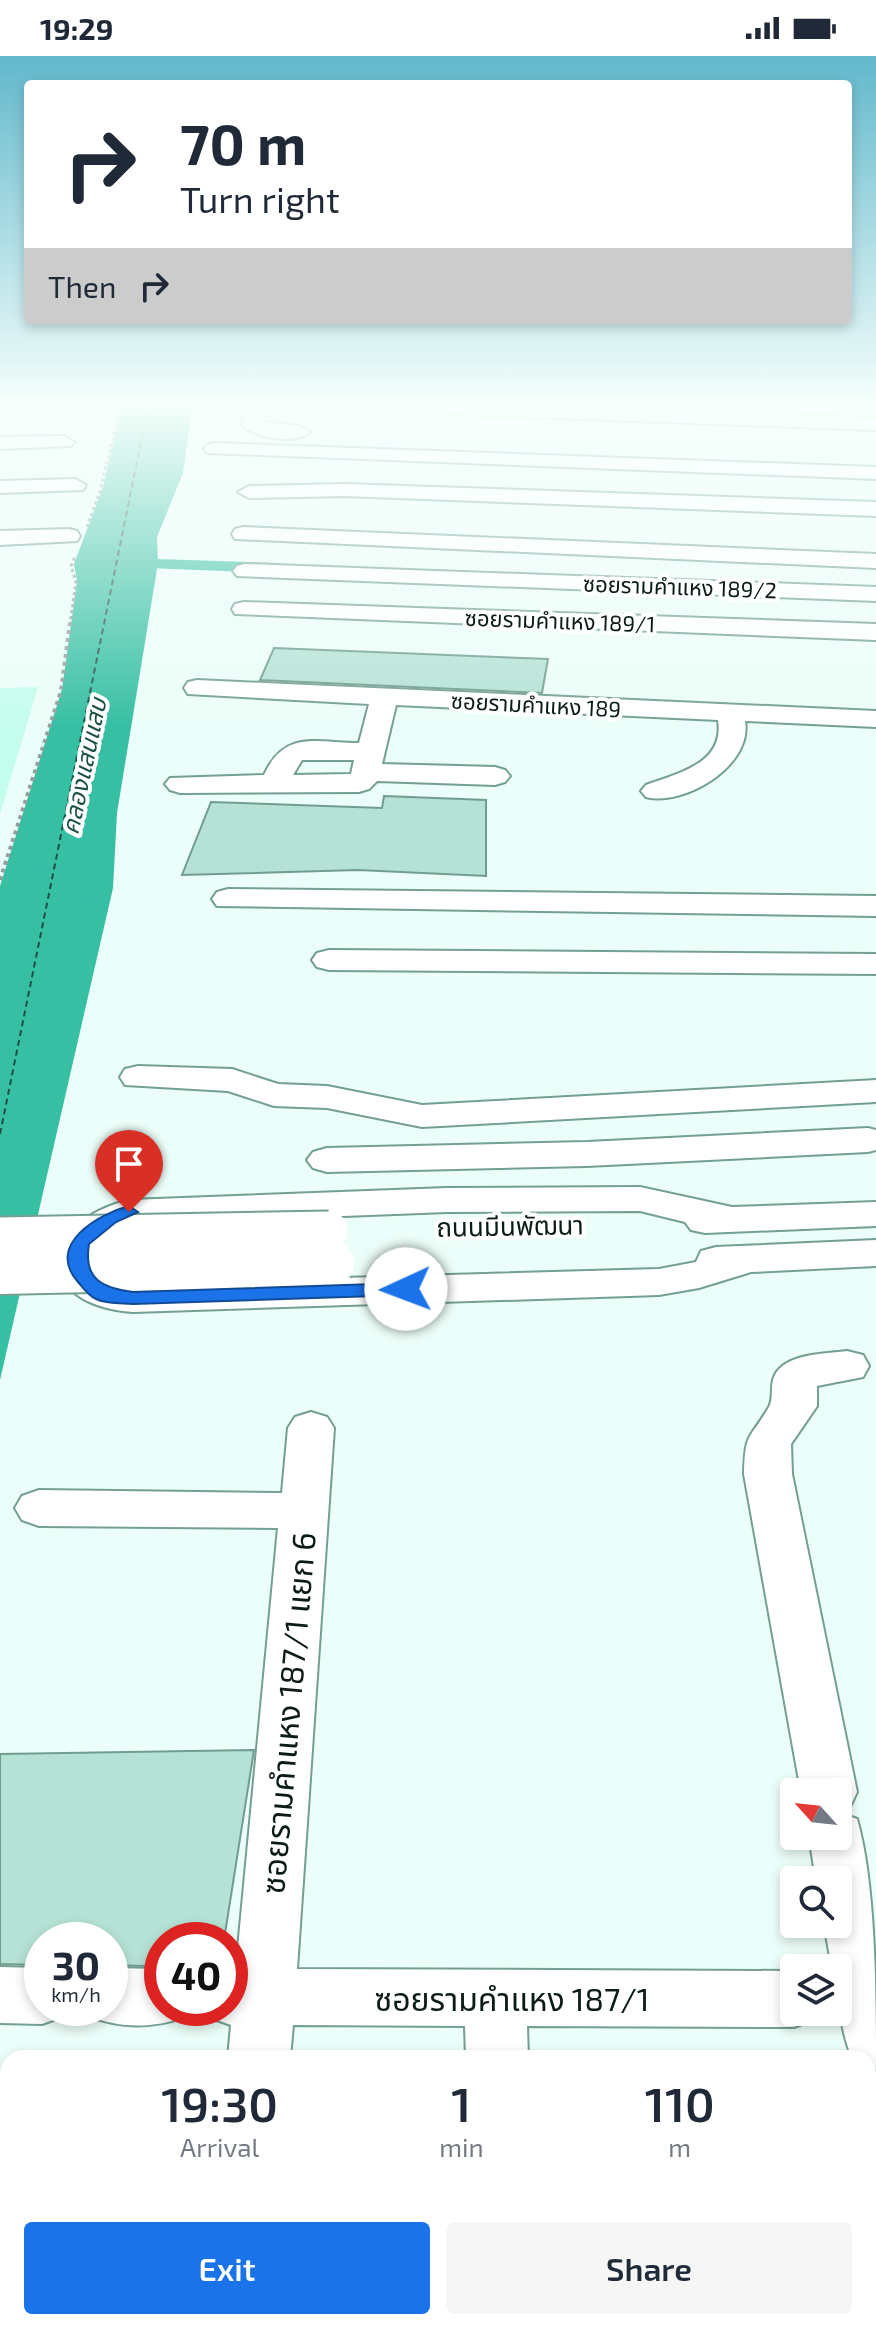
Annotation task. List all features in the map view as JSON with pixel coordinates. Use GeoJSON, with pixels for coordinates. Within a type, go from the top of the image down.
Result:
{"type":"FeatureCollection","features":[{"type":"Feature","properties":{"kind":"street"},"geometry":{"type":"LineString","coordinates":[[243,534],[876,561]]}},
{"type":"Feature","properties":{"kind":"street"},"geometry":{"type":"LineString","coordinates":[[876,537],[876,546]]}},
{"type":"Feature","properties":{"kind":"street"},"geometry":{"type":"LineString","coordinates":[[0,538],[77,539]]}},
{"type":"Feature","properties":{"kind":"street"},"geometry":{"type":"LineString","coordinates":[[464,544],[462,553],[466,555],[542,560]]}},
{"type":"Feature","properties":{"kind":"street"},"geometry":{"type":"LineString","coordinates":[[684,562],[856,567],[876,561]]}},
{"type":"Feature","properties":{"kind":"street","name":"ซอยรามคำแหง 189/2"},"geometry":{"type":"LineString","coordinates":[[245,571],[876,594]]}},
{"type":"Feature","properties":{"kind":"street","name":"ซอยรามคำแหง 189/1"},"geometry":{"type":"LineString","coordinates":[[244,609],[876,632]]}},
{"type":"Feature","properties":{"kind":"street"},"geometry":{"type":"LineString","coordinates":[[722,644],[766,640],[787,628]]}},
{"type":"Feature","properties":{"kind":"street","name":"ซอยรามคำแหง 189"},"geometry":{"type":"LineString","coordinates":[[197,688],[876,719]]}},
{"type":"Feature","properties":{"kind":"street"},"geometry":{"type":"LineString","coordinates":[[180,784],[352,786],[364,779],[385,696]]}},
{"type":"Feature","properties":{"kind":"street"},"geometry":{"type":"LineString","coordinates":[[656,791],[708,770],[725,756],[733,739],[730,712]]}},
{"type":"Feature","properties":{"kind":"street"},"geometry":{"type":"LineString","coordinates":[[369,762],[495,776]]}},
{"type":"Feature","properties":{"kind":"street"},"geometry":{"type":"LineString","coordinates":[[228,899],[876,906]]}},
{"type":"Feature","properties":{"kind":"street"},"geometry":{"type":"LineString","coordinates":[[329,960],[876,964]]}},
{"type":"Feature","properties":{"kind":"street"},"geometry":{"type":"LineString","coordinates":[[138,1077],[232,1080],[274,1095],[327,1097],[422,1116],[864,1092],[872,1145],[327,1160]]}},
{"type":"Feature","properties":{"kind":"street"},"geometry":{"type":"LineString","coordinates":[[640,1199],[738,1240],[699,1275],[659,1282],[133,1298],[101,1294],[82,1276],[77,1257],[80,1242],[95,1228],[129,1212],[447,1200],[640,1199]]}},
{"type":"Feature","properties":{"kind":"street","name":"ถนนมีนพัฒนา"},"geometry":{"type":"LineString","coordinates":[[738,1240],[876,1214]]}},
{"type":"Feature","properties":{"kind":"street","name":"ถนนมีนพัฒนา"},"geometry":{"type":"LineString","coordinates":[[0,1236],[329,1246],[738,1240],[876,1253]]}},
{"type":"Feature","properties":{"kind":"street","name":"ถนนมีนพัฒนา"},"geometry":{"type":"LineString","coordinates":[[0,1270],[329,1246]]}},
{"type":"Feature","properties":{"kind":"street"},"geometry":{"type":"LineString","coordinates":[[826,1778],[768,1474],[768,1442],[794,1406],[795,1379],[803,1373],[847,1366]]}},
{"type":"Feature","properties":{"kind":"street","name":"ซอยรามคำแหง 187/1 แยก 6"},"geometry":{"type":"LineString","coordinates":[[248,1980],[311,1428]]}},
{"type":"Feature","properties":{"kind":"street"},"geometry":{"type":"LineString","coordinates":[[39,1508],[303,1511]]}},
{"type":"Feature","properties":{"kind":"street"},"geometry":{"type":"LineString","coordinates":[[839,1850],[865,2009]]}},
{"type":"Feature","properties":{"kind":"street"},"geometry":{"type":"LineString","coordinates":[[1,1995],[24,1996]]}},
{"type":"Feature","properties":{"kind":"street","name":"ซอยรามคำแหง 187/1"},"geometry":{"type":"LineString","coordinates":[[248,1997],[780,1999]]}},
{"type":"Feature","properties":{"kind":"street"},"geometry":{"type":"LineString","coordinates":[[495,1998],[497,2050]]}},
{"type":"Feature","properties":{"kind":"street","name":"ซอยรามคำแหง 187/1 แยก 6"},"geometry":{"type":"LineString","coordinates":[[248,2006],[257,2050]]}},
{"type":"Feature","properties":{"kind":"path"},"geometry":{"type":"LineString","coordinates":[[0,880],[61,691],[76,582],[71,566],[77,539],[89,514]]}},
{"type":"Feature","properties":{"kind":"shaded area"},"geometry":{"type":"Polygon","coordinates":[[[38,687],[0,814],[0,688],[38,687]]]}},
{"type":"Feature","properties":{"kind":"water","name":"คลองแสนแสบ"},"geometry":{"type":"Polygon","coordinates":[[[93,514],[166,514],[157,537],[158,563],[117,813],[113,888],[0,1380],[0,886],[62,689],[77,581],[74,564],[93,514]]]}},
{"type":"Feature","properties":{"kind":"building"},"geometry":{"type":"Polygon","coordinates":[[[274,648],[548,659],[542,693],[260,680],[274,648]]]}},
{"type":"Feature","properties":{"kind":"building"},"geometry":{"type":"Polygon","coordinates":[[[384,796],[486,800],[486,876],[358,870],[182,875],[211,802],[382,808],[384,796]]]}},
{"type":"Feature","properties":{"kind":"building"},"geometry":{"type":"Polygon","coordinates":[[[254,1750],[227,1922],[144,1922],[144,1966],[128,1966],[128,1922],[24,1922],[24,1965],[0,1964],[0,1754],[254,1750]]]}},
{"type":"Feature","properties":{"kind":"waterway"},"geometry":{"type":"LineString","coordinates":[[127,563],[277,568]]}},
{"type":"Feature","properties":{"kind":"ferry route"},"geometry":{"type":"LineString","coordinates":[[0,1134],[126,514]]}},
{"type":"Feature","properties":{"kind":"route"},"geometry":{"type":"LineString","coordinates":[[129,1212],[109,1218],[80,1242],[77,1257],[82,1276],[101,1294],[133,1298],[406,1289]]}}]}
